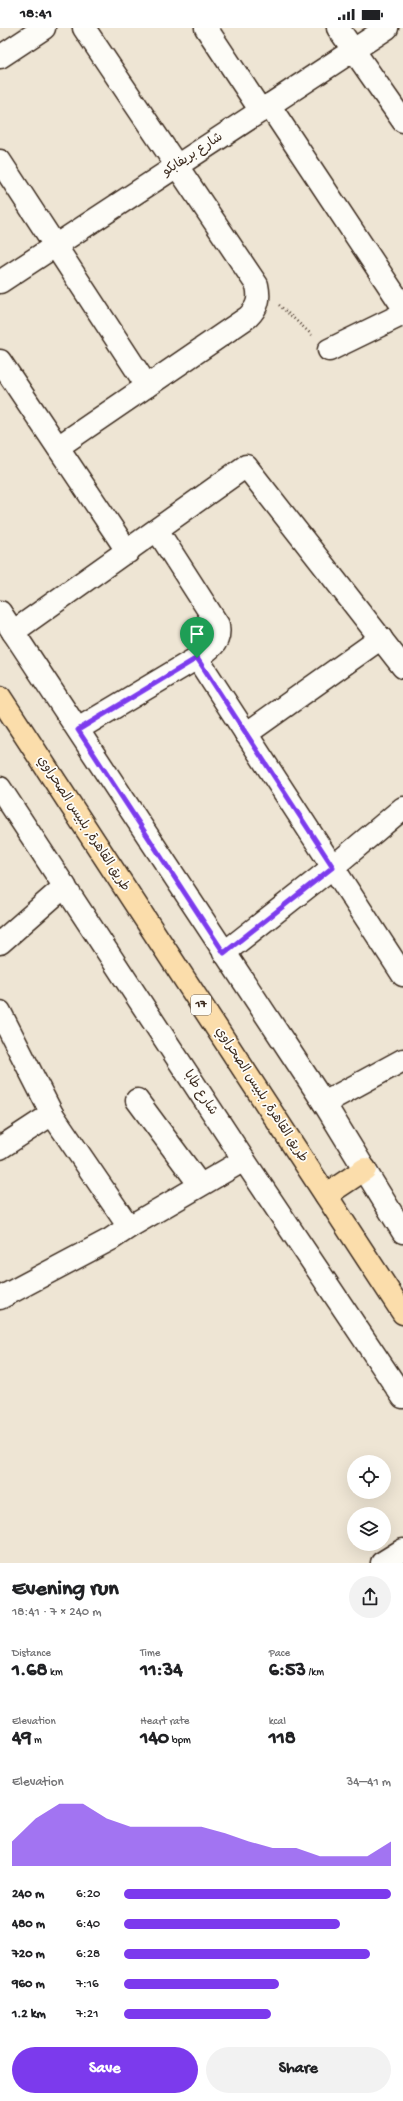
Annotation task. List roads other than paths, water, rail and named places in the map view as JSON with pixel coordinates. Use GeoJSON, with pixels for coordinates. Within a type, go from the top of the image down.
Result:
{"type":"FeatureCollection","features":[{"type":"Feature","properties":{"kind":"highway","name":"طريق القاهرة, بلبيس الصحراوي"},"geometry":{"type":"LineString","coordinates":[[0,697],[403,1313]]}},
{"type":"Feature","properties":{"kind":"highway"},"geometry":{"type":"LineString","coordinates":[[326,1195],[365,1169]]}},
{"type":"Feature","properties":{"kind":"street"},"geometry":{"type":"LineString","coordinates":[[0,57],[44,28]]}},
{"type":"Feature","properties":{"kind":"street"},"geometry":{"type":"LineString","coordinates":[[58,447],[248,317],[254,311],[258,303],[259,294],[257,285],[84,28]]}},
{"type":"Feature","properties":{"kind":"street"},"geometry":{"type":"LineString","coordinates":[[206,28],[265,108],[403,307]]}},
{"type":"Feature","properties":{"kind":"street"},"geometry":{"type":"LineString","coordinates":[[338,28],[403,120]]}},
{"type":"Feature","properties":{"kind":"street","name":"شارع بريفابكو"},"geometry":{"type":"LineString","coordinates":[[0,282],[387,28]]}},
{"type":"Feature","properties":{"kind":"street"},"geometry":{"type":"LineString","coordinates":[[0,161],[147,386]]}},
{"type":"Feature","properties":{"kind":"street"},"geometry":{"type":"LineString","coordinates":[[329,350],[403,314]]}},
{"type":"Feature","properties":{"kind":"street"},"geometry":{"type":"LineString","coordinates":[[0,361],[128,552]]}},
{"type":"Feature","properties":{"kind":"street"},"geometry":{"type":"LineString","coordinates":[[13,632],[128,552],[246,466],[403,666]]}},
{"type":"Feature","properties":{"kind":"street"},"geometry":{"type":"LineString","coordinates":[[78,730],[197,658],[215,646],[218,639],[218,625],[157,530]]}},
{"type":"Feature","properties":{"kind":"street"},"geometry":{"type":"LineString","coordinates":[[0,612],[324,1103],[403,1232]]}},
{"type":"Feature","properties":{"kind":"street"},"geometry":{"type":"LineString","coordinates":[[246,734],[381,638]]}},
{"type":"Feature","properties":{"kind":"street"},"geometry":{"type":"LineString","coordinates":[[197,658],[403,975]]}},
{"type":"Feature","properties":{"kind":"street","name":"شارع طابا"},"geometry":{"type":"LineString","coordinates":[[0,788],[66,886],[244,1160],[403,1397]]}},
{"type":"Feature","properties":{"kind":"street"},"geometry":{"type":"LineString","coordinates":[[224,953],[333,867],[403,808]]}},
{"type":"Feature","properties":{"kind":"street"},"geometry":{"type":"LineString","coordinates":[[0,943],[66,886]]}},
{"type":"Feature","properties":{"kind":"street"},"geometry":{"type":"LineString","coordinates":[[0,1012],[52,1114],[129,1227]]}},
{"type":"Feature","properties":{"kind":"street"},"geometry":{"type":"LineString","coordinates":[[324,1103],[403,1060]]}},
{"type":"Feature","properties":{"kind":"street"},"geometry":{"type":"LineString","coordinates":[[137,1100],[200,1185]]}},
{"type":"Feature","properties":{"kind":"street"},"geometry":{"type":"LineString","coordinates":[[0,1148],[52,1114]]}},
{"type":"Feature","properties":{"kind":"street"},"geometry":{"type":"LineString","coordinates":[[0,1298],[111,1239],[244,1160]]}},
{"type":"Feature","properties":{"kind":"street"},"geometry":{"type":"LineString","coordinates":[[382,1563],[403,1550]]}}]}
